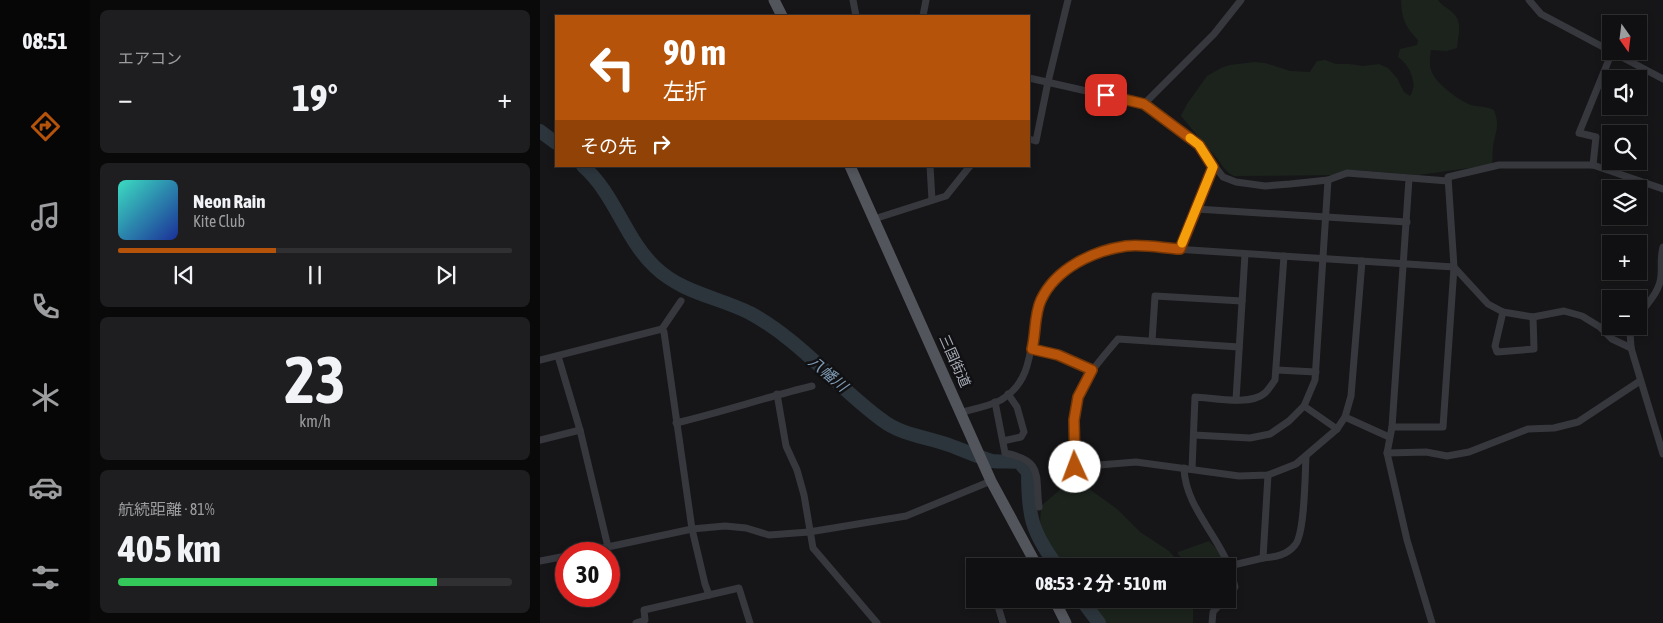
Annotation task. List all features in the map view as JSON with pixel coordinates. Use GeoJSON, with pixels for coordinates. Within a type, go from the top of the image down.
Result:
{"type":"FeatureCollection","features":[{"type":"Feature","properties":{"kind":"main road"},"geometry":{"type":"LineString","coordinates":[[774,0],[782,15]]}},
{"type":"Feature","properties":{"kind":"main road","name":"三国街道"},"geometry":{"type":"LineString","coordinates":[[850,167],[962,412],[991,481],[1029,558]]}},
{"type":"Feature","properties":{"kind":"main road"},"geometry":{"type":"LineString","coordinates":[[1058,608],[1066,623]]}},
{"type":"Feature","properties":{"kind":"street"},"geometry":{"type":"LineString","coordinates":[[853,0],[856,15]]}},
{"type":"Feature","properties":{"kind":"street"},"geometry":{"type":"LineString","coordinates":[[923,15],[926,0]]}},
{"type":"Feature","properties":{"kind":"street"},"geometry":{"type":"LineString","coordinates":[[1030,140],[1036,141],[1068,0]]}},
{"type":"Feature","properties":{"kind":"street"},"geometry":{"type":"LineString","coordinates":[[1144,104],[1214,34],[1242,0]]}},
{"type":"Feature","properties":{"kind":"street"},"geometry":{"type":"LineString","coordinates":[[1529,0],[1542,14],[1602,47]]}},
{"type":"Feature","properties":{"kind":"street"},"geometry":{"type":"LineString","coordinates":[[1593,165],[1596,137],[1579,133],[1609,60]]}},
{"type":"Feature","properties":{"kind":"street"},"geometry":{"type":"LineString","coordinates":[[1627,60],[1663,79]]}},
{"type":"Feature","properties":{"kind":"street"},"geometry":{"type":"LineString","coordinates":[[1030,78],[1144,104],[1199,145],[1213,167],[1223,177],[1236,182],[1265,186],[1328,180],[1347,173],[1448,182]]}},
{"type":"Feature","properties":{"kind":"street"},"geometry":{"type":"LineString","coordinates":[[1392,427],[1443,427],[1454,267],[1448,177],[1499,165],[1593,165],[1663,188]]}},
{"type":"Feature","properties":{"kind":"street"},"geometry":{"type":"LineString","coordinates":[[930,167],[932,200]]}},
{"type":"Feature","properties":{"kind":"street"},"geometry":{"type":"LineString","coordinates":[[874,219],[946,196],[969,167]]}},
{"type":"Feature","properties":{"kind":"street"},"geometry":{"type":"LineString","coordinates":[[1180,249],[1213,167]]}},
{"type":"Feature","properties":{"kind":"street"},"geometry":{"type":"LineString","coordinates":[[1410,179],[1392,427],[1387,452],[1407,540],[1432,623]]}},
{"type":"Feature","properties":{"kind":"street"},"geometry":{"type":"LineString","coordinates":[[1194,435],[1250,438],[1270,434],[1304,406],[1315,380],[1316,372],[1328,180]]}},
{"type":"Feature","properties":{"kind":"street"},"geometry":{"type":"LineString","coordinates":[[1196,209],[1407,222]]}},
{"type":"Feature","properties":{"kind":"street"},"geometry":{"type":"LineString","coordinates":[[962,412],[1001,400],[1015,388],[1026,371],[1032,349],[1036,317],[1041,301],[1049,286],[1072,266],[1088,257],[1128,246],[1454,267],[1488,304],[1503,312],[1533,317],[1564,311],[1582,316],[1600,327],[1612,339],[1631,348]]}},
{"type":"Feature","properties":{"kind":"street"},"geometry":{"type":"LineString","coordinates":[[1647,304],[1658,290],[1661,276],[1660,259],[1663,247]]}},
{"type":"Feature","properties":{"kind":"street"},"geometry":{"type":"LineString","coordinates":[[1236,400],[1246,254]]}},
{"type":"Feature","properties":{"kind":"street"},"geometry":{"type":"LineString","coordinates":[[1192,469],[1195,397],[1236,400],[1252,399],[1265,393],[1275,380],[1284,256]]}},
{"type":"Feature","properties":{"kind":"street"},"geometry":{"type":"LineString","coordinates":[[1239,347],[1118,339],[1092,370],[1078,397],[1074,420],[1075,467],[1136,462],[1239,476],[1268,475],[1296,464],[1337,429],[1346,417],[1351,396],[1362,261]]}},
{"type":"Feature","properties":{"kind":"street"},"geometry":{"type":"LineString","coordinates":[[1152,341],[1155,296],[1242,301]]}},
{"type":"Feature","properties":{"kind":"street"},"geometry":{"type":"LineString","coordinates":[[540,360],[662,329],[681,301]]}},
{"type":"Feature","properties":{"kind":"street"},"geometry":{"type":"LineString","coordinates":[[1503,312],[1495,346],[1497,352],[1534,349],[1533,317]]}},
{"type":"Feature","properties":{"kind":"street"},"geometry":{"type":"LineString","coordinates":[[662,329],[664,332],[692,529],[705,584],[710,595]]}},
{"type":"Feature","properties":{"kind":"street"},"geometry":{"type":"LineString","coordinates":[[1630,335],[1631,348],[1640,381],[1663,454]]}},
{"type":"Feature","properties":{"kind":"street"},"geometry":{"type":"LineString","coordinates":[[1032,349],[1058,355],[1092,370]]}},
{"type":"Feature","properties":{"kind":"street"},"geometry":{"type":"LineString","coordinates":[[558,356],[580,430],[607,542]]}},
{"type":"Feature","properties":{"kind":"street"},"geometry":{"type":"LineString","coordinates":[[1277,370],[1316,372]]}},
{"type":"Feature","properties":{"kind":"street"},"geometry":{"type":"LineString","coordinates":[[1387,452],[1426,452],[1447,456],[1469,452],[1528,429],[1554,428],[1578,422],[1640,381]]}},
{"type":"Feature","properties":{"kind":"street"},"geometry":{"type":"LineString","coordinates":[[676,423],[723,412],[777,394],[812,386]]}},
{"type":"Feature","properties":{"kind":"street"},"geometry":{"type":"LineString","coordinates":[[777,394],[786,446],[797,470],[804,495],[813,548],[876,623]]}},
{"type":"Feature","properties":{"kind":"street"},"geometry":{"type":"LineString","coordinates":[[1003,441],[1021,437],[1024,432],[1017,407],[1008,394]]}},
{"type":"Feature","properties":{"kind":"street"},"geometry":{"type":"LineString","coordinates":[[995,402],[1005,452],[1019,455],[1035,468],[1039,507]]}},
{"type":"Feature","properties":{"kind":"street"},"geometry":{"type":"LineString","coordinates":[[1304,406],[1337,429]]}},
{"type":"Feature","properties":{"kind":"street"},"geometry":{"type":"LineString","coordinates":[[1346,417],[1389,438]]}},
{"type":"Feature","properties":{"kind":"street"},"geometry":{"type":"LineString","coordinates":[[540,440],[580,430]]}},
{"type":"Feature","properties":{"kind":"street"},"geometry":{"type":"LineString","coordinates":[[1236,566],[1263,558],[1280,556],[1296,545],[1301,530],[1306,456]]}},
{"type":"Feature","properties":{"kind":"street"},"geometry":{"type":"LineString","coordinates":[[1184,468],[1184,480],[1201,519],[1225,558]]}},
{"type":"Feature","properties":{"kind":"street"},"geometry":{"type":"LineString","coordinates":[[1263,558],[1268,475]]}},
{"type":"Feature","properties":{"kind":"street"},"geometry":{"type":"LineString","coordinates":[[620,544],[692,529],[725,526],[746,528],[769,535],[809,532],[906,516],[991,481]]}},
{"type":"Feature","properties":{"kind":"street"},"geometry":{"type":"LineString","coordinates":[[540,561],[555,558]]}},
{"type":"Feature","properties":{"kind":"street"},"geometry":{"type":"LineString","coordinates":[[636,623],[645,620],[644,610],[720,594],[739,588],[750,623]]}},
{"type":"Feature","properties":{"kind":"street"},"geometry":{"type":"LineString","coordinates":[[999,608],[1003,623]]}},
{"type":"Feature","properties":{"kind":"street"},"geometry":{"type":"LineString","coordinates":[[1212,623],[1213,612],[1216,608]]}},
{"type":"Feature","properties":{"kind":"shaded area"},"geometry":{"type":"Polygon","coordinates":[[[1401,0],[1438,0],[1456,17],[1459,25],[1457,48],[1447,51],[1431,50],[1431,70],[1437,80],[1460,100],[1471,105],[1494,110],[1497,126],[1492,165],[1418,175],[1355,170],[1341,175],[1234,176],[1225,170],[1181,116],[1187,104],[1207,76],[1230,65],[1254,62],[1265,63],[1290,71],[1310,72],[1317,61],[1325,60],[1336,64],[1363,66],[1379,64],[1388,68],[1397,78],[1404,92],[1410,96],[1413,91],[1412,75],[1406,64],[1398,57],[1400,49],[1417,45],[1418,40],[1405,22],[1401,0]]]}},
{"type":"Feature","properties":{"kind":"shaded area"},"geometry":{"type":"Polygon","coordinates":[[[1074,478],[1117,509],[1140,532],[1169,551],[1175,558],[1052,558],[1039,546],[1041,506],[1074,478]]]}},
{"type":"Feature","properties":{"kind":"shaded area"},"geometry":{"type":"Polygon","coordinates":[[[1209,541],[1221,554],[1222,558],[1182,558],[1178,552],[1209,541]]]}},
{"type":"Feature","properties":{"kind":"shaded area"},"geometry":{"type":"Polygon","coordinates":[[[1093,608],[1193,608],[1193,623],[1103,623],[1093,608]]]}},
{"type":"Feature","properties":{"kind":"waterway","name":"八幡川"},"geometry":{"type":"LineString","coordinates":[[540,131],[555,142]]}},
{"type":"Feature","properties":{"kind":"waterway","name":"八幡川"},"geometry":{"type":"LineString","coordinates":[[584,167],[604,190],[645,256],[666,276],[688,289],[738,307],[768,324],[802,350],[865,407],[889,425],[981,458],[992,461],[1019,462],[1028,472],[1030,511],[1036,532],[1051,558]]}},
{"type":"Feature","properties":{"kind":"waterway","name":"八幡川"},"geometry":{"type":"LineString","coordinates":[[1088,608],[1099,623]]}},
{"type":"Feature","properties":{"kind":"slow traffic"},"geometry":{"type":"LineString","coordinates":[[1182,243],[1213,167],[1199,145],[1190,138]]}},
{"type":"Feature","properties":{"kind":"route"},"geometry":{"type":"LineString","coordinates":[[1075,467],[1074,420],[1078,397],[1092,370],[1058,355],[1032,349],[1036,317],[1041,301],[1049,286],[1059,276],[1088,257],[1107,250],[1128,246],[1180,249],[1213,167],[1199,145],[1144,104],[1106,95]]}}]}
